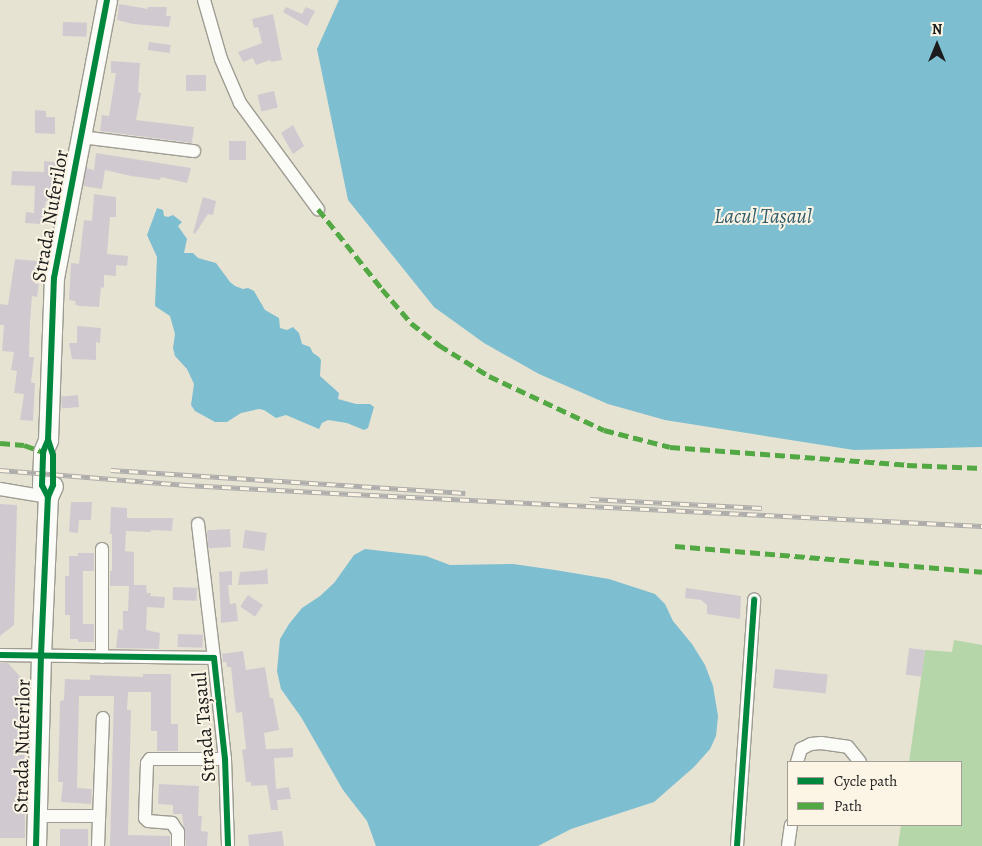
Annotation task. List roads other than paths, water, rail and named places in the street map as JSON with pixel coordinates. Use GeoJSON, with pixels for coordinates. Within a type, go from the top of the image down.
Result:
{"type":"FeatureCollection","features":[{"type":"Feature","properties":{"kind":"street","name":"Strada Nuferilor"},"geometry":{"type":"LineString","coordinates":[[36,846],[41,655],[48,497],[42,485],[43,452],[48,440],[54,278],[107,0]]}},
{"type":"Feature","properties":{"kind":"street"},"geometry":{"type":"LineString","coordinates":[[204,0],[221,59],[240,103],[318,209]]}},
{"type":"Feature","properties":{"kind":"street"},"geometry":{"type":"LineString","coordinates":[[80,137],[194,151]]}},
{"type":"Feature","properties":{"kind":"street"},"geometry":{"type":"LineString","coordinates":[[0,489],[48,497]]}},
{"type":"Feature","properties":{"kind":"street"},"geometry":{"type":"LineString","coordinates":[[198,524],[214,658]]}},
{"type":"Feature","properties":{"kind":"street"},"geometry":{"type":"LineString","coordinates":[[102,549],[102,657]]}},
{"type":"Feature","properties":{"kind":"street"},"geometry":{"type":"LineString","coordinates":[[738,846],[754,600]]}},
{"type":"Feature","properties":{"kind":"street","name":"Strada Tașaul"},"geometry":{"type":"LineString","coordinates":[[0,655],[214,658],[225,759],[228,846]]}},
{"type":"Feature","properties":{"kind":"street"},"geometry":{"type":"LineString","coordinates":[[98,846],[103,718]]}},
{"type":"Feature","properties":{"kind":"street"},"geometry":{"type":"LineString","coordinates":[[797,761],[802,748],[811,744],[821,743],[848,747],[859,761]]}},
{"type":"Feature","properties":{"kind":"street"},"geometry":{"type":"LineString","coordinates":[[178,846],[178,832],[172,823],[148,821],[145,816],[147,763],[150,759],[225,759]]}},
{"type":"Feature","properties":{"kind":"street"},"geometry":{"type":"LineString","coordinates":[[37,816],[99,816]]}},
{"type":"Feature","properties":{"kind":"street"},"geometry":{"type":"LineString","coordinates":[[788,846],[792,826]]}},
{"type":"Feature","properties":{"kind":"water","name":"Lacul Tașaul"},"geometry":{"type":"Polygon","coordinates":[[[339,0],[982,0],[982,447],[854,450],[665,420],[608,404],[539,374],[484,343],[434,307],[348,200],[317,49],[339,0]]]}},
{"type":"Feature","properties":{"kind":"water"},"geometry":{"type":"Polygon","coordinates":[[[157,208],[163,210],[164,216],[173,215],[182,222],[178,226],[187,239],[184,253],[193,253],[198,258],[216,263],[235,286],[254,291],[265,310],[279,318],[280,328],[287,330],[293,327],[299,333],[302,344],[310,347],[313,353],[321,360],[320,376],[339,393],[338,399],[356,404],[370,404],[374,407],[368,428],[364,430],[347,423],[328,420],[322,423],[319,429],[286,415],[276,418],[259,409],[241,413],[227,422],[215,422],[195,411],[191,405],[194,384],[187,369],[175,356],[173,348],[175,334],[170,316],[155,306],[157,257],[147,235],[157,208]]]}},
{"type":"Feature","properties":{"kind":"water"},"geometry":{"type":"Polygon","coordinates":[[[365,549],[426,556],[450,565],[513,564],[555,570],[609,579],[655,594],[665,604],[673,621],[692,644],[705,665],[713,686],[718,716],[716,736],[710,749],[694,767],[654,802],[571,829],[538,846],[376,846],[367,821],[343,790],[301,717],[281,689],[277,671],[280,639],[289,624],[302,608],[320,596],[334,583],[354,555],[365,549]]]}},
{"type":"Feature","properties":{"kind":"railway"},"geometry":{"type":"LineString","coordinates":[[0,470],[186,485],[982,526]]}},
{"type":"Feature","properties":{"kind":"railway"},"geometry":{"type":"LineString","coordinates":[[111,470],[465,493]]}},
{"type":"Feature","properties":{"kind":"railway"},"geometry":{"type":"LineString","coordinates":[[590,499],[762,508]]}}]}
